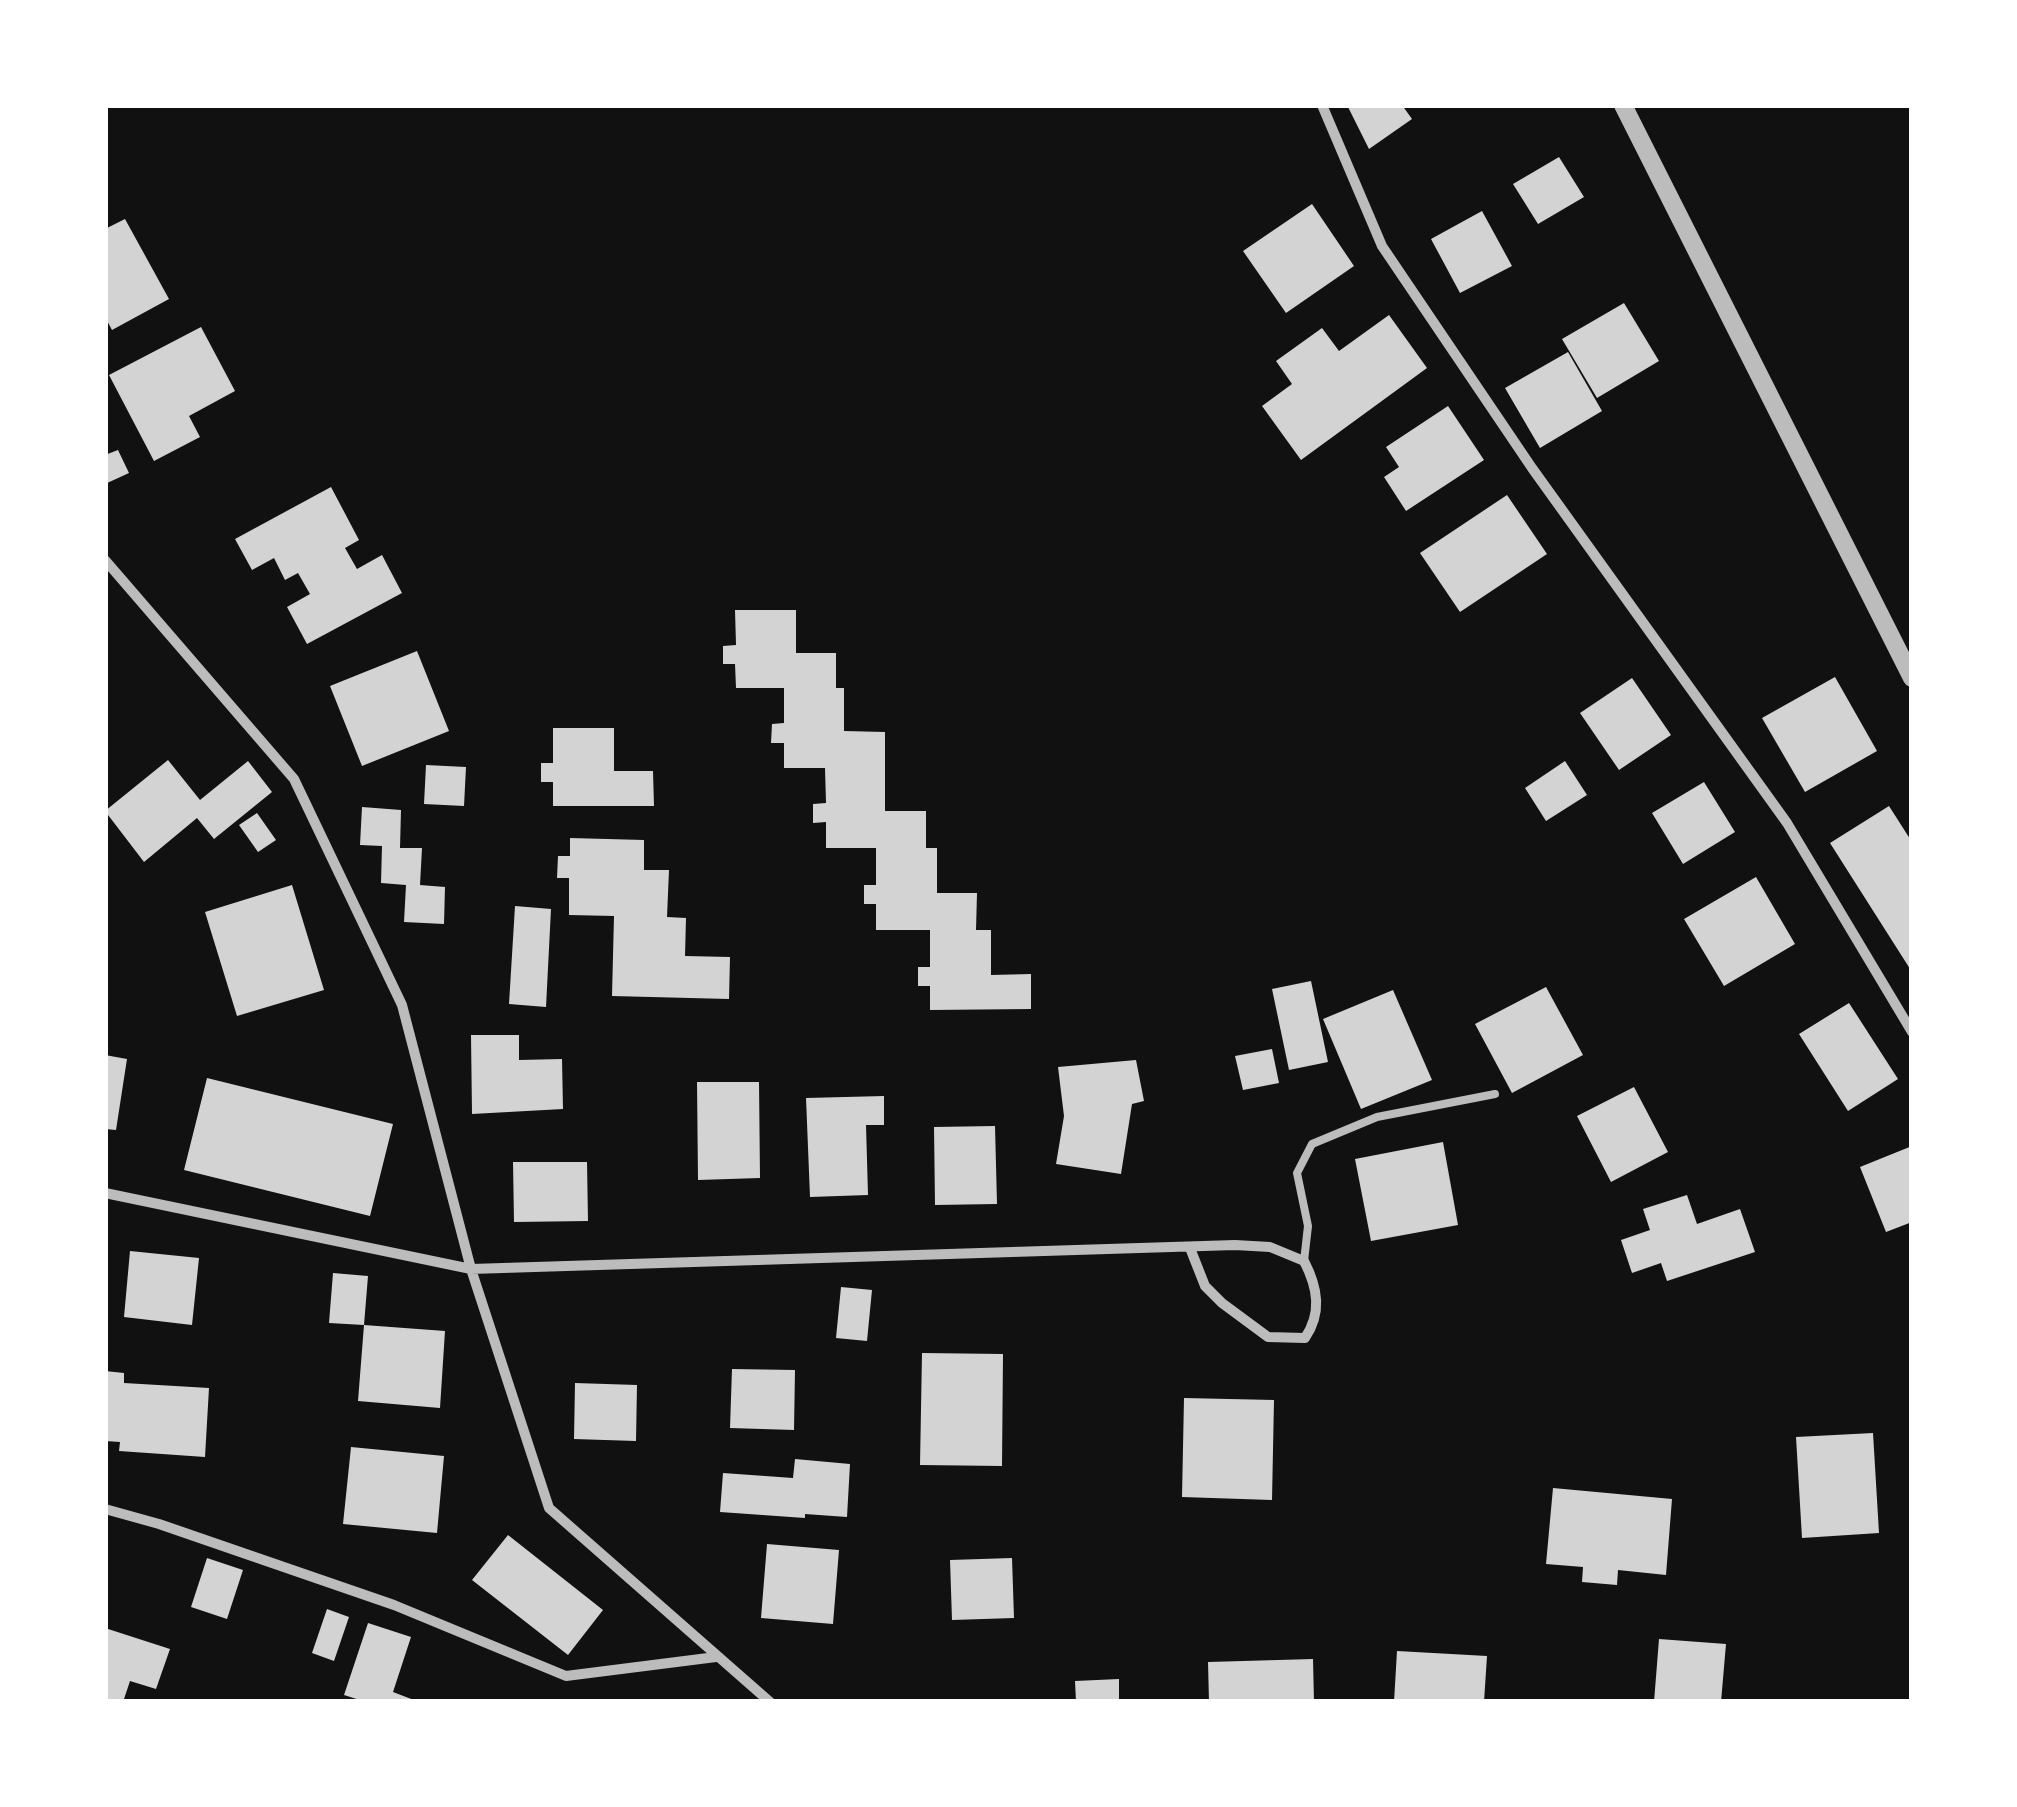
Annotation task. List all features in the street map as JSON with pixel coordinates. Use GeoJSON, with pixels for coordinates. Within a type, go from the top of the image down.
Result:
{"type":"FeatureCollection","features":[{"type":"Feature","properties":{"kind":"street"},"geometry":{"type":"LineString","coordinates":[[1322,105],[1382,246],[1532,468],[1787,824],[1912,1032]]}},
{"type":"Feature","properties":{"kind":"street"},"geometry":{"type":"LineString","coordinates":[[1623,105],[1912,678]]}},
{"type":"Feature","properties":{"kind":"street"},"geometry":{"type":"LineString","coordinates":[[105,560],[294,779],[402,1006],[471,1269],[549,1508],[770,1702]]}},
{"type":"Feature","properties":{"kind":"street"},"geometry":{"type":"LineString","coordinates":[[105,1194],[471,1269],[1235,1245],[1270,1248],[1304,1261],[1315,1281],[1317,1320],[1306,1338],[1268,1337],[1222,1304],[1205,1286],[1190,1248]]}},
{"type":"Feature","properties":{"kind":"street"},"geometry":{"type":"LineString","coordinates":[[105,1509],[394,1605],[566,1676],[716,1657]]}},
{"type":"Feature","properties":{"kind":"lane"},"geometry":{"type":"LineString","coordinates":[[1304,1261],[1308,1226],[1297,1173],[1312,1144],[1376,1116],[1495,1094]]}},
{"type":"Feature","properties":{"kind":"building"},"geometry":{"type":"Polygon","coordinates":[[[1347,105],[1402,105],[1412,119],[1369,149],[1347,105]]]}},
{"type":"Feature","properties":{"kind":"building"},"geometry":{"type":"Polygon","coordinates":[[[1559,157],[1584,197],[1538,224],[1513,184],[1559,157]]]}},
{"type":"Feature","properties":{"kind":"building"},"geometry":{"type":"Polygon","coordinates":[[[1312,204],[1354,266],[1286,313],[1243,251],[1312,204]]]}},
{"type":"Feature","properties":{"kind":"building"},"geometry":{"type":"Polygon","coordinates":[[[1482,211],[1512,266],[1460,293],[1431,239],[1482,211]]]}},
{"type":"Feature","properties":{"kind":"building"},"geometry":{"type":"Polygon","coordinates":[[[125,219],[169,299],[112,330],[105,317],[105,229],[125,219]]]}},
{"type":"Feature","properties":{"kind":"building"},"geometry":{"type":"Polygon","coordinates":[[[1624,303],[1659,361],[1597,398],[1562,339],[1624,303]]]}},
{"type":"Feature","properties":{"kind":"building"},"geometry":{"type":"Polygon","coordinates":[[[1389,315],[1427,368],[1301,460],[1262,406],[1292,384],[1276,361],[1322,328],[1339,351],[1389,315]]]}},
{"type":"Feature","properties":{"kind":"building"},"geometry":{"type":"Polygon","coordinates":[[[201,327],[235,391],[189,416],[200,437],[154,461],[109,375],[201,327]]]}},
{"type":"Feature","properties":{"kind":"building"},"geometry":{"type":"Polygon","coordinates":[[[1568,352],[1602,411],[1540,448],[1505,388],[1568,352]]]}},
{"type":"Feature","properties":{"kind":"building"},"geometry":{"type":"Polygon","coordinates":[[[1448,406],[1484,460],[1406,511],[1384,477],[1399,467],[1386,447],[1448,406]]]}},
{"type":"Feature","properties":{"kind":"building"},"geometry":{"type":"Polygon","coordinates":[[[118,450],[129,473],[105,484],[105,455],[118,450]]]}},
{"type":"Feature","properties":{"kind":"building"},"geometry":{"type":"Polygon","coordinates":[[[331,487],[359,540],[345,548],[357,569],[382,555],[402,593],[307,644],[287,607],[310,594],[298,573],[285,580],[274,558],[252,570],[235,539],[331,487]]]}},
{"type":"Feature","properties":{"kind":"building"},"geometry":{"type":"Polygon","coordinates":[[[1507,495],[1547,554],[1460,612],[1420,553],[1507,495]]]}},
{"type":"Feature","properties":{"kind":"building"},"geometry":{"type":"Polygon","coordinates":[[[735,610],[796,610],[796,653],[836,653],[836,688],[844,688],[844,731],[885,732],[885,811],[926,811],[926,848],[937,848],[937,893],[977,893],[976,930],[991,930],[991,975],[1031,974],[1031,1009],[930,1010],[930,986],[918,986],[918,967],[930,967],[930,930],[876,930],[876,904],[864,904],[864,885],[876,885],[876,848],[826,848],[826,822],[813,823],[813,804],[826,803],[825,768],[784,768],[784,743],[771,743],[772,724],[784,723],[784,688],[736,688],[735,664],[723,664],[723,646],[736,645],[735,610]]]}},
{"type":"Feature","properties":{"kind":"building"},"geometry":{"type":"Polygon","coordinates":[[[417,651],[449,731],[362,766],[330,686],[417,651]]]}},
{"type":"Feature","properties":{"kind":"building"},"geometry":{"type":"Polygon","coordinates":[[[1835,677],[1877,751],[1805,792],[1762,718],[1835,677]]]}},
{"type":"Feature","properties":{"kind":"building"},"geometry":{"type":"Polygon","coordinates":[[[1632,678],[1671,735],[1619,770],[1580,713],[1632,678]]]}},
{"type":"Feature","properties":{"kind":"building"},"geometry":{"type":"Polygon","coordinates":[[[553,728],[614,728],[614,771],[653,771],[654,806],[553,806],[553,782],[541,782],[541,763],[553,763],[553,728]]]}},
{"type":"Feature","properties":{"kind":"building"},"geometry":{"type":"Polygon","coordinates":[[[168,760],[200,800],[248,761],[272,792],[214,839],[197,818],[144,862],[105,811],[168,760]]]}},
{"type":"Feature","properties":{"kind":"building"},"geometry":{"type":"Polygon","coordinates":[[[1565,761],[1587,795],[1546,821],[1525,788],[1565,761]]]}},
{"type":"Feature","properties":{"kind":"building"},"geometry":{"type":"Polygon","coordinates":[[[426,765],[466,767],[464,806],[424,804],[426,765]]]}},
{"type":"Feature","properties":{"kind":"building"},"geometry":{"type":"Polygon","coordinates":[[[1704,782],[1735,832],[1683,864],[1652,813],[1704,782]]]}},
{"type":"Feature","properties":{"kind":"building"},"geometry":{"type":"Polygon","coordinates":[[[1889,806],[1912,842],[1912,972],[1830,843],[1889,806]]]}},
{"type":"Feature","properties":{"kind":"building"},"geometry":{"type":"Polygon","coordinates":[[[362,807],[401,810],[400,848],[422,848],[420,885],[445,887],[444,924],[404,922],[406,885],[381,883],[382,846],[360,845],[362,807]]]}},
{"type":"Feature","properties":{"kind":"building"},"geometry":{"type":"Polygon","coordinates":[[[257,813],[276,840],[258,852],[239,825],[257,813]]]}},
{"type":"Feature","properties":{"kind":"building"},"geometry":{"type":"Polygon","coordinates":[[[570,838],[644,840],[644,870],[669,870],[667,917],[686,918],[685,956],[730,957],[729,999],[612,996],[614,916],[569,915],[569,878],[557,878],[558,856],[570,856],[570,838]]]}},
{"type":"Feature","properties":{"kind":"building"},"geometry":{"type":"Polygon","coordinates":[[[1756,877],[1795,944],[1724,986],[1684,919],[1756,877]]]}},
{"type":"Feature","properties":{"kind":"building"},"geometry":{"type":"Polygon","coordinates":[[[292,885],[324,990],[237,1016],[205,912],[292,885]]]}},
{"type":"Feature","properties":{"kind":"building"},"geometry":{"type":"Polygon","coordinates":[[[515,906],[551,909],[546,1007],[509,1004],[515,906]]]}},
{"type":"Feature","properties":{"kind":"building"},"geometry":{"type":"Polygon","coordinates":[[[1311,981],[1328,1062],[1289,1070],[1272,989],[1311,981]]]}},
{"type":"Feature","properties":{"kind":"building"},"geometry":{"type":"Polygon","coordinates":[[[1546,987],[1583,1055],[1512,1093],[1475,1024],[1546,987]]]}},
{"type":"Feature","properties":{"kind":"building"},"geometry":{"type":"Polygon","coordinates":[[[1393,990],[1432,1080],[1361,1109],[1323,1019],[1393,990]]]}},
{"type":"Feature","properties":{"kind":"building"},"geometry":{"type":"Polygon","coordinates":[[[1849,1003],[1898,1079],[1848,1111],[1799,1034],[1849,1003]]]}},
{"type":"Feature","properties":{"kind":"building"},"geometry":{"type":"Polygon","coordinates":[[[471,1035],[519,1035],[519,1060],[562,1059],[563,1109],[472,1114],[471,1035]]]}},
{"type":"Feature","properties":{"kind":"building"},"geometry":{"type":"Polygon","coordinates":[[[1272,1049],[1279,1083],[1243,1090],[1235,1056],[1272,1049]]]}},
{"type":"Feature","properties":{"kind":"building"},"geometry":{"type":"Polygon","coordinates":[[[105,1055],[127,1059],[116,1130],[105,1129],[105,1055]]]}},
{"type":"Feature","properties":{"kind":"building"},"geometry":{"type":"Polygon","coordinates":[[[1136,1060],[1144,1101],[1132,1104],[1121,1174],[1056,1164],[1064,1116],[1058,1067],[1136,1060]]]}},
{"type":"Feature","properties":{"kind":"building"},"geometry":{"type":"Polygon","coordinates":[[[207,1078],[393,1124],[370,1216],[184,1170],[207,1078]]]}},
{"type":"Feature","properties":{"kind":"building"},"geometry":{"type":"Polygon","coordinates":[[[697,1082],[759,1082],[760,1178],[698,1180],[697,1082]]]}},
{"type":"Feature","properties":{"kind":"building"},"geometry":{"type":"Polygon","coordinates":[[[1634,1087],[1668,1152],[1611,1182],[1577,1116],[1634,1087]]]}},
{"type":"Feature","properties":{"kind":"building"},"geometry":{"type":"Polygon","coordinates":[[[884,1096],[884,1125],[866,1125],[868,1195],[810,1197],[806,1098],[884,1096]]]}},
{"type":"Feature","properties":{"kind":"building"},"geometry":{"type":"Polygon","coordinates":[[[995,1126],[997,1204],[935,1205],[934,1127],[995,1126]]]}},
{"type":"Feature","properties":{"kind":"building"},"geometry":{"type":"Polygon","coordinates":[[[1443,1142],[1458,1225],[1371,1241],[1355,1159],[1443,1142]]]}},
{"type":"Feature","properties":{"kind":"building"},"geometry":{"type":"Polygon","coordinates":[[[1912,1146],[1912,1222],[1886,1232],[1860,1167],[1912,1146]]]}},
{"type":"Feature","properties":{"kind":"building"},"geometry":{"type":"Polygon","coordinates":[[[513,1162],[587,1162],[588,1221],[514,1222],[513,1162]]]}},
{"type":"Feature","properties":{"kind":"building"},"geometry":{"type":"Polygon","coordinates":[[[1687,1195],[1697,1224],[1740,1209],[1755,1252],[1667,1281],[1661,1263],[1632,1273],[1621,1240],[1650,1230],[1643,1209],[1687,1195]]]}},
{"type":"Feature","properties":{"kind":"building"},"geometry":{"type":"Polygon","coordinates":[[[130,1251],[199,1258],[192,1325],[124,1317],[130,1251]]]}},
{"type":"Feature","properties":{"kind":"building"},"geometry":{"type":"Polygon","coordinates":[[[333,1273],[368,1276],[364,1325],[329,1323],[333,1273]]]}},
{"type":"Feature","properties":{"kind":"building"},"geometry":{"type":"Polygon","coordinates":[[[841,1287],[872,1290],[867,1341],[836,1338],[841,1287]]]}},
{"type":"Feature","properties":{"kind":"building"},"geometry":{"type":"Polygon","coordinates":[[[364,1325],[445,1331],[440,1408],[358,1401],[364,1325]]]}},
{"type":"Feature","properties":{"kind":"building"},"geometry":{"type":"Polygon","coordinates":[[[922,1353],[1003,1354],[1002,1466],[920,1465],[922,1353]]]}},
{"type":"Feature","properties":{"kind":"building"},"geometry":{"type":"Polygon","coordinates":[[[732,1369],[795,1370],[794,1430],[730,1428],[732,1369]]]}},
{"type":"Feature","properties":{"kind":"building"},"geometry":{"type":"Polygon","coordinates":[[[105,1371],[124,1373],[124,1383],[209,1388],[205,1457],[119,1451],[120,1442],[105,1441],[105,1371]]]}},
{"type":"Feature","properties":{"kind":"building"},"geometry":{"type":"Polygon","coordinates":[[[575,1383],[637,1385],[636,1441],[574,1439],[575,1383]]]}},
{"type":"Feature","properties":{"kind":"building"},"geometry":{"type":"Polygon","coordinates":[[[1184,1398],[1274,1400],[1272,1500],[1182,1497],[1184,1398]]]}},
{"type":"Feature","properties":{"kind":"building"},"geometry":{"type":"Polygon","coordinates":[[[1873,1433],[1879,1533],[1802,1538],[1796,1437],[1873,1433]]]}},
{"type":"Feature","properties":{"kind":"building"},"geometry":{"type":"Polygon","coordinates":[[[351,1447],[444,1456],[437,1533],[343,1524],[351,1447]]]}},
{"type":"Feature","properties":{"kind":"building"},"geometry":{"type":"Polygon","coordinates":[[[795,1459],[850,1464],[847,1517],[720,1512],[723,1473],[793,1478],[795,1459]]]}},
{"type":"Feature","properties":{"kind":"building"},"geometry":{"type":"Polygon","coordinates":[[[1553,1488],[1672,1499],[1666,1575],[1618,1570],[1617,1585],[1582,1582],[1583,1567],[1546,1564],[1553,1488]]]}},
{"type":"Feature","properties":{"kind":"building"},"geometry":{"type":"Polygon","coordinates":[[[508,1535],[603,1610],[568,1655],[472,1580],[508,1535]]]}},
{"type":"Feature","properties":{"kind":"building"},"geometry":{"type":"Polygon","coordinates":[[[767,1544],[839,1550],[833,1624],[761,1618],[767,1544]]]}},
{"type":"Feature","properties":{"kind":"building"},"geometry":{"type":"Polygon","coordinates":[[[207,1558],[243,1570],[227,1619],[191,1607],[207,1558]]]}},
{"type":"Feature","properties":{"kind":"building"},"geometry":{"type":"Polygon","coordinates":[[[1012,1558],[1014,1618],[952,1620],[950,1560],[1012,1558]]]}},
{"type":"Feature","properties":{"kind":"building"},"geometry":{"type":"Polygon","coordinates":[[[327,1609],[349,1617],[334,1661],[312,1653],[327,1609]]]}},
{"type":"Feature","properties":{"kind":"building"},"geometry":{"type":"Polygon","coordinates":[[[368,1623],[411,1637],[393,1692],[419,1702],[366,1702],[344,1695],[368,1623]]]}},
{"type":"Feature","properties":{"kind":"building"},"geometry":{"type":"Polygon","coordinates":[[[105,1628],[170,1649],[156,1689],[130,1681],[123,1702],[105,1702],[105,1628]]]}},
{"type":"Feature","properties":{"kind":"building"},"geometry":{"type":"Polygon","coordinates":[[[1659,1639],[1726,1644],[1721,1702],[1654,1702],[1659,1639]]]}},
{"type":"Feature","properties":{"kind":"building"},"geometry":{"type":"Polygon","coordinates":[[[1397,1651],[1487,1656],[1484,1702],[1394,1702],[1397,1651]]]}},
{"type":"Feature","properties":{"kind":"building"},"geometry":{"type":"Polygon","coordinates":[[[1313,1659],[1314,1702],[1209,1702],[1208,1662],[1313,1659]]]}},
{"type":"Feature","properties":{"kind":"building"},"geometry":{"type":"Polygon","coordinates":[[[1119,1679],[1119,1702],[1076,1702],[1075,1681],[1119,1679]]]}}]}
